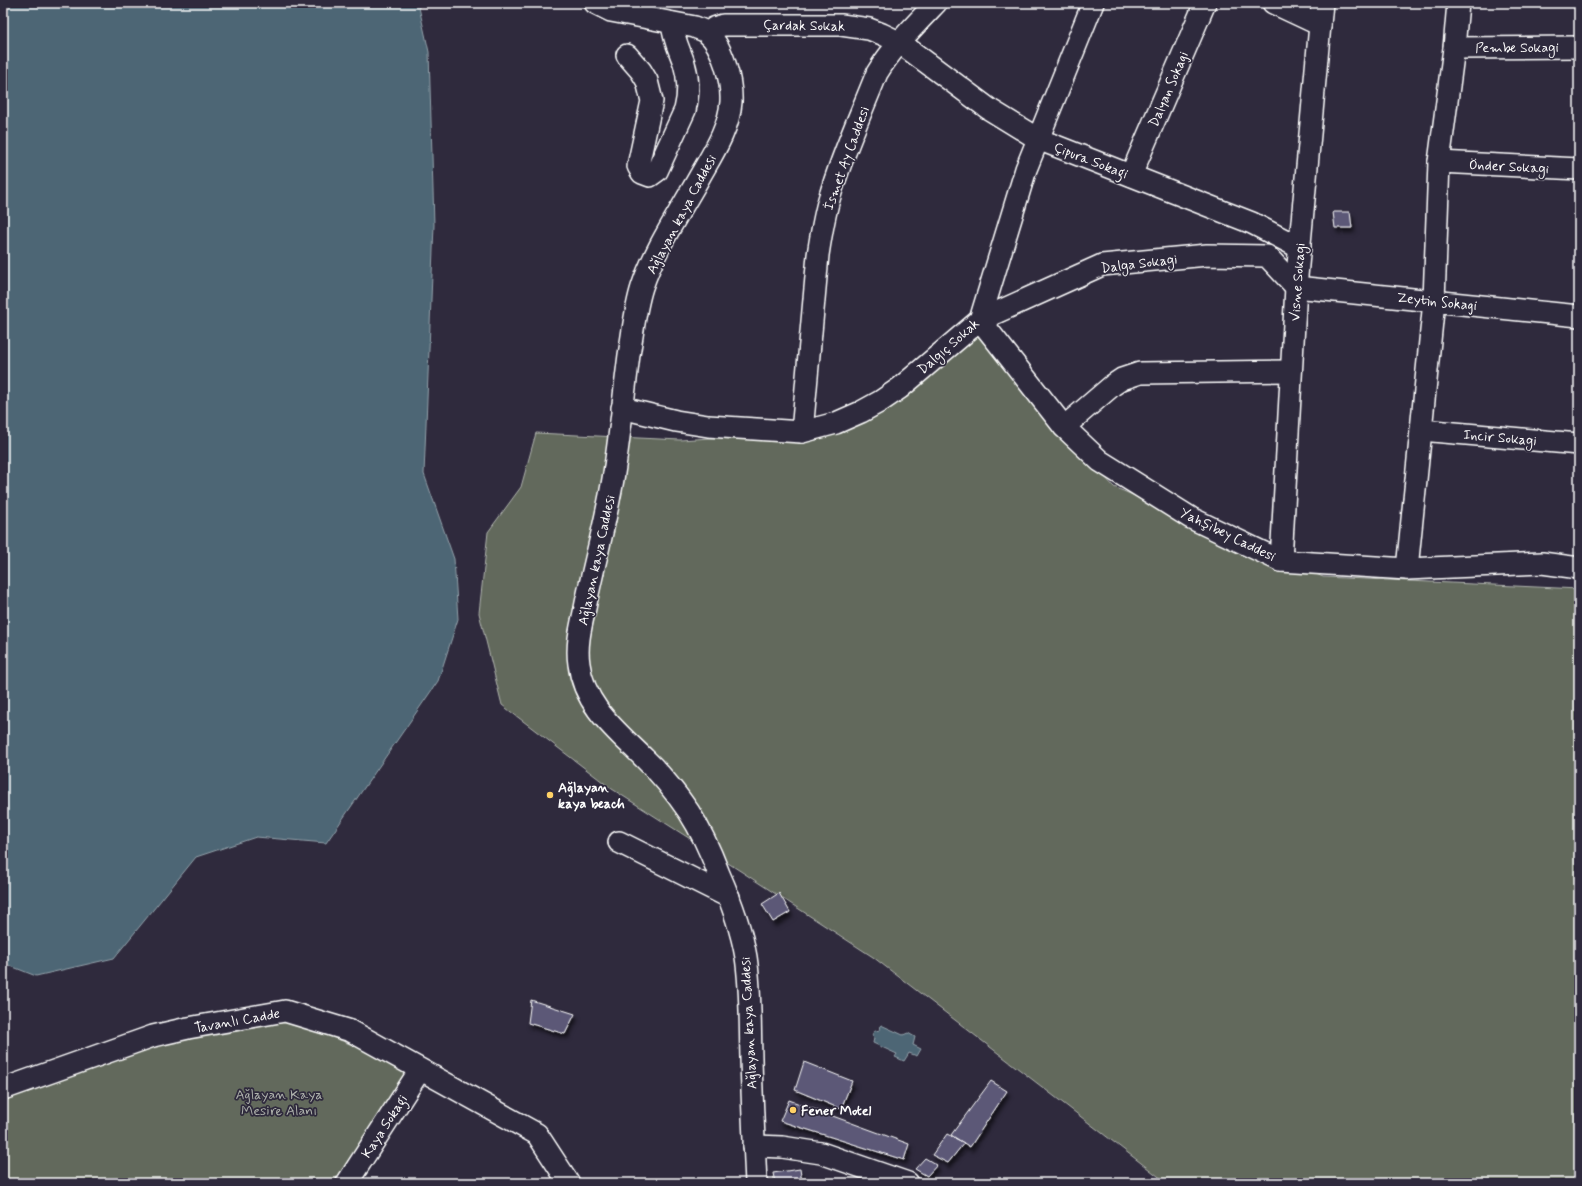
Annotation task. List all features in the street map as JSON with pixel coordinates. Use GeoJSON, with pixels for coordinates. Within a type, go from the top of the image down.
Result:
{"type":"FeatureCollection","features":[{"type":"Feature","properties":{"kind":"street"},"geometry":{"type":"LineString","coordinates":[[595,3],[610,12],[695,27],[708,33]]}},
{"type":"Feature","properties":{"kind":"street","name":"İsmet Ay Caddesi"},"geometry":{"type":"LineString","coordinates":[[802,432],[818,256],[821,232],[830,196],[840,166],[877,73],[899,42],[936,3]]}},
{"type":"Feature","properties":{"kind":"street","name":"Dalgıç Sokak"},"geometry":{"type":"LineString","coordinates":[[622,408],[676,421],[708,426],[802,432],[836,423],[881,401],[900,388],[980,320],[1026,169],[1093,3]]}},
{"type":"Feature","properties":{"kind":"street","name":"Dalyan Sokagi"},"geometry":{"type":"LineString","coordinates":[[1131,175],[1205,3]]}},
{"type":"Feature","properties":{"kind":"street"},"geometry":{"type":"LineString","coordinates":[[1273,3],[1320,25]]}},
{"type":"Feature","properties":{"kind":"street","name":"Visne Sokagi"},"geometry":{"type":"LineString","coordinates":[[1281,561],[1296,287],[1322,3]]}},
{"type":"Feature","properties":{"kind":"street"},"geometry":{"type":"LineString","coordinates":[[1407,569],[1434,300],[1439,162],[1454,48],[1458,3]]}},
{"type":"Feature","properties":{"kind":"street"},"geometry":{"type":"LineString","coordinates":[[627,55],[641,71],[647,81],[652,101],[638,166],[642,174],[650,176],[657,171],[685,110],[687,100],[688,85],[686,70],[676,45],[672,23]]}},
{"type":"Feature","properties":{"kind":"street","name":"Çardak Sokak"},"geometry":{"type":"LineString","coordinates":[[708,33],[714,28],[723,25],[841,25],[869,29],[899,42]]}},
{"type":"Feature","properties":{"kind":"street","name":"Ağlayan kaya Caddesi"},"geometry":{"type":"LineString","coordinates":[[708,33],[726,66],[730,85],[730,103],[727,123],[719,143],[656,256],[642,288],[635,316],[614,475],[578,646],[578,661],[581,679],[588,697],[600,714],[672,788],[690,814],[706,842],[740,928],[746,958],[749,990],[756,1183]]}},
{"type":"Feature","properties":{"kind":"street","name":"Çipura Sokagi"},"geometry":{"type":"LineString","coordinates":[[899,42],[989,110],[1038,139],[1252,223],[1300,248]]}},
{"type":"Feature","properties":{"kind":"street","name":"Pembe Sokagi"},"geometry":{"type":"LineString","coordinates":[[1454,48],[1579,46]]}},
{"type":"Feature","properties":{"kind":"street","name":"Önder Sokagi"},"geometry":{"type":"LineString","coordinates":[[1439,162],[1579,169]]}},
{"type":"Feature","properties":{"kind":"street","name":"Dalga Sokagi"},"geometry":{"type":"LineString","coordinates":[[980,320],[1102,265],[1207,255],[1266,256],[1296,287]]}},
{"type":"Feature","properties":{"kind":"street","name":"Zeytin Sokagi"},"geometry":{"type":"LineString","coordinates":[[1296,287],[1579,316]]}},
{"type":"Feature","properties":{"kind":"street","name":"Yahşibey Caddesi"},"geometry":{"type":"LineString","coordinates":[[980,320],[1064,427],[1100,461],[1185,514],[1281,561],[1407,569],[1542,563],[1579,568]]}},
{"type":"Feature","properties":{"kind":"street"},"geometry":{"type":"LineString","coordinates":[[1064,427],[1113,385],[1122,379],[1140,373],[1292,371]]}},
{"type":"Feature","properties":{"kind":"street","name":"Incir Sokagi"},"geometry":{"type":"LineString","coordinates":[[1421,430],[1579,444]]}},
{"type":"Feature","properties":{"kind":"street"},"geometry":{"type":"LineString","coordinates":[[619,842],[729,897]]}},
{"type":"Feature","properties":{"kind":"street","name":"Tavanlı Cadde"},"geometry":{"type":"LineString","coordinates":[[3,1089],[153,1036],[188,1028],[285,1011],[351,1031],[537,1134],[569,1183]]}},
{"type":"Feature","properties":{"kind":"street","name":"Kaya Sokagi"},"geometry":{"type":"LineString","coordinates":[[347,1183],[420,1070]]}},
{"type":"Feature","properties":{"kind":"street"},"geometry":{"type":"LineString","coordinates":[[754,1146],[782,1147],[821,1153],[908,1183]]}},
{"type":"Feature","properties":{"kind":"green space"},"geometry":{"type":"Polygon","coordinates":[[[970,328],[1114,487],[1323,577],[1579,589],[1579,1183],[1167,1183],[873,957],[612,789],[502,705],[479,613],[488,532],[521,487],[536,433],[680,440],[802,432],[836,423],[970,328]]]}},
{"type":"Feature","properties":{"kind":"green space","name":"Ağlayan Kaya Mesire Alanı"},"geometry":{"type":"Polygon","coordinates":[[[290,1020],[407,1067],[407,1074],[333,1183],[3,1183],[3,1096],[161,1042],[290,1020]]]}},
{"type":"Feature","properties":{"kind":"water"},"geometry":{"type":"Polygon","coordinates":[[[3,3],[418,3],[429,52],[434,225],[424,474],[454,559],[458,619],[438,681],[326,843],[256,837],[196,857],[114,958],[36,976],[3,963],[3,3]]]}},
{"type":"Feature","properties":{"kind":"water"},"geometry":{"type":"Polygon","coordinates":[[[881,1025],[903,1035],[908,1033],[915,1037],[913,1045],[921,1049],[917,1056],[909,1053],[904,1061],[895,1057],[897,1054],[873,1043],[873,1033],[880,1030],[881,1025]]]}},
{"type":"Feature","properties":{"kind":"building"},"geometry":{"type":"Polygon","coordinates":[[[1333,212],[1350,212],[1352,228],[1335,228],[1333,212]]]}},
{"type":"Feature","properties":{"kind":"building"},"geometry":{"type":"Polygon","coordinates":[[[779,893],[790,912],[773,922],[762,904],[779,893]]]}},
{"type":"Feature","properties":{"kind":"building"},"geometry":{"type":"Polygon","coordinates":[[[531,1000],[575,1014],[565,1034],[528,1023],[531,1000]]]}},
{"type":"Feature","properties":{"kind":"building"},"geometry":{"type":"Polygon","coordinates":[[[804,1062],[852,1081],[841,1109],[795,1090],[804,1062]]]}},
{"type":"Feature","properties":{"kind":"building"},"geometry":{"type":"Polygon","coordinates":[[[991,1081],[1007,1091],[970,1147],[951,1135],[991,1081]]]}},
{"type":"Feature","properties":{"kind":"building"},"geometry":{"type":"Polygon","coordinates":[[[789,1100],[909,1144],[904,1160],[780,1121],[789,1100]]]}},
{"type":"Feature","properties":{"kind":"building"},"geometry":{"type":"Polygon","coordinates":[[[947,1134],[964,1143],[948,1163],[932,1155],[947,1134]]]}},
{"type":"Feature","properties":{"kind":"building"},"geometry":{"type":"Polygon","coordinates":[[[925,1158],[937,1165],[927,1176],[915,1169],[925,1158]]]}},
{"type":"Feature","properties":{"kind":"building"},"geometry":{"type":"Polygon","coordinates":[[[800,1169],[802,1183],[775,1183],[773,1173],[800,1169]]]}},
{"type":"Feature","properties":{"kind":"building"},"geometry":{"type":"Polygon","coordinates":[[[812,1179],[836,1181],[836,1183],[813,1183],[812,1179]]]}},
{"type":"Feature","properties":{"kind":"place","name":"Ağlayan kaya beach"},"geometry":{"type":"Point","coordinates":[550,795]}},
{"type":"Feature","properties":{"kind":"place","name":"Fener Motel"},"geometry":{"type":"Point","coordinates":[793,1110]}}]}
